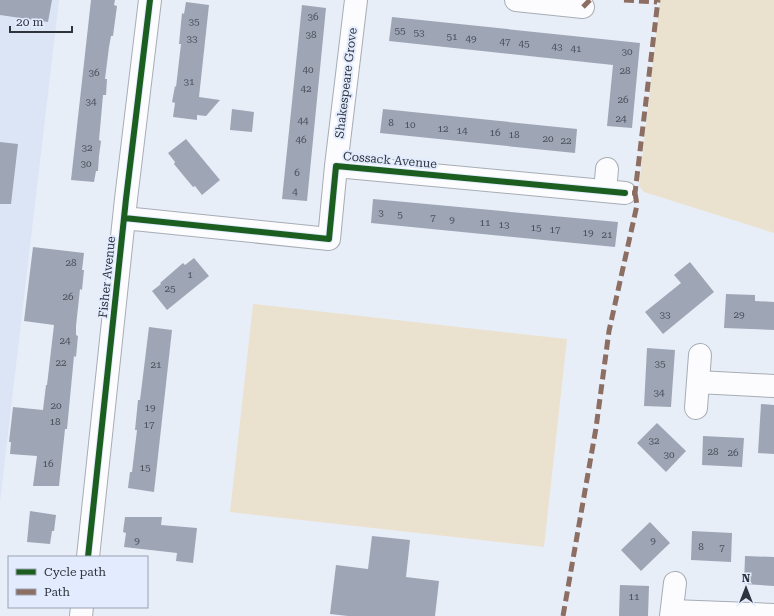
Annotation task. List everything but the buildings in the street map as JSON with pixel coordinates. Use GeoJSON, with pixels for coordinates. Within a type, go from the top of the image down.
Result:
{"type":"FeatureCollection","features":[{"type":"Feature","properties":{"kind":"street","name":"Fisher Avenue"},"geometry":{"type":"LineString","coordinates":[[88,556],[124,218],[150,0]]}},
{"type":"Feature","properties":{"kind":"street","name":"Shakespeare Grove"},"geometry":{"type":"LineString","coordinates":[[336,166],[356,0]]}},
{"type":"Feature","properties":{"kind":"street"},"geometry":{"type":"LineString","coordinates":[[516,0],[556,2],[583,7]]}},
{"type":"Feature","properties":{"kind":"street","name":"Cossack Avenue"},"geometry":{"type":"LineString","coordinates":[[124,218],[329,239],[336,166],[615,192],[607,169]]}},
{"type":"Feature","properties":{"kind":"street"},"geometry":{"type":"LineString","coordinates":[[696,408],[700,355]]}},
{"type":"Feature","properties":{"kind":"street"},"geometry":{"type":"LineString","coordinates":[[698,382],[774,386]]}},
{"type":"Feature","properties":{"kind":"street"},"geometry":{"type":"LineString","coordinates":[[675,583],[672,613],[774,615]]}},
{"type":"Feature","properties":{"kind":"shaded area"},"geometry":{"type":"Polygon","coordinates":[[[0,0],[59,0],[0,502],[0,0]]]}},
{"type":"Feature","properties":{"kind":"shaded area"},"geometry":{"type":"Polygon","coordinates":[[[660,0],[774,0],[774,233],[644,192],[639,186],[660,0]]]}},
{"type":"Feature","properties":{"kind":"shaded area"},"geometry":{"type":"Polygon","coordinates":[[[253,304],[567,339],[544,547],[230,512],[253,304]]]}},
{"type":"Feature","properties":{"kind":"marked path"},"geometry":{"type":"LineString","coordinates":[[583,7],[590,0]]}},
{"type":"Feature","properties":{"kind":"marked path"},"geometry":{"type":"LineString","coordinates":[[624,0],[657,2]]}},
{"type":"Feature","properties":{"kind":"marked path"},"geometry":{"type":"LineString","coordinates":[[632,193],[635,193],[658,0]]}},
{"type":"Feature","properties":{"kind":"marked path"},"geometry":{"type":"LineString","coordinates":[[563,616],[596,428],[609,331],[637,205],[635,193]]}},
{"type":"Feature","properties":{"kind":"cycle path"},"geometry":{"type":"LineString","coordinates":[[88,556],[126,199],[150,0]]}},
{"type":"Feature","properties":{"kind":"cycle path"},"geometry":{"type":"LineString","coordinates":[[124,218],[329,239],[336,166],[625,193]]}}]}
